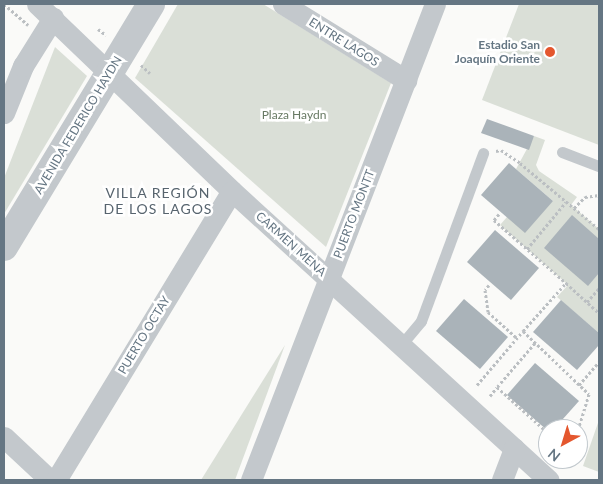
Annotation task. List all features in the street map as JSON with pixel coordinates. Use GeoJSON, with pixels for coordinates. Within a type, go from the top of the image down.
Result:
{"type":"FeatureCollection","features":[{"type":"Feature","properties":{"kind":"street","name":"CARMEN MENA"},"geometry":{"type":"LineString","coordinates":[[37,4],[232,190],[549,480]]}},
{"type":"Feature","properties":{"kind":"street","name":"AVENIDA FEDERICO HAYDN"},"geometry":{"type":"LineString","coordinates":[[4,247],[151,4]]}},
{"type":"Feature","properties":{"kind":"street","name":"ENTRE LAGOS"},"geometry":{"type":"LineString","coordinates":[[283,4],[406,80]]}},
{"type":"Feature","properties":{"kind":"street","name":"PUERTO MONTT"},"geometry":{"type":"LineString","coordinates":[[251,480],[435,4]]}},
{"type":"Feature","properties":{"kind":"street"},"geometry":{"type":"LineString","coordinates":[[4,113],[23,66],[53,18]]}},
{"type":"Feature","properties":{"kind":"street","name":"PUERTO OCTAY"},"geometry":{"type":"LineString","coordinates":[[56,480],[232,190]]}},
{"type":"Feature","properties":{"kind":"street"},"geometry":{"type":"LineString","coordinates":[[4,436],[50,480]]}},
{"type":"Feature","properties":{"kind":"street"},"geometry":{"type":"LineString","coordinates":[[502,480],[514,448]]}},
{"type":"Feature","properties":{"kind":"lane"},"geometry":{"type":"LineString","coordinates":[[562,152],[599,166]]}},
{"type":"Feature","properties":{"kind":"lane"},"geometry":{"type":"LineString","coordinates":[[401,345],[421,321],[483,153]]}},
{"type":"Feature","properties":{"kind":"path"},"geometry":{"type":"LineString","coordinates":[[483,153],[501,150],[599,229]]}},
{"type":"Feature","properties":{"kind":"path"},"geometry":{"type":"LineString","coordinates":[[574,208],[586,197],[599,195]]}},
{"type":"Feature","properties":{"kind":"path"},"geometry":{"type":"LineString","coordinates":[[527,249],[566,202]]}},
{"type":"Feature","properties":{"kind":"path"},"geometry":{"type":"LineString","coordinates":[[499,214],[494,220],[599,313]]}},
{"type":"Feature","properties":{"kind":"path"},"geometry":{"type":"LineString","coordinates":[[477,385],[566,283]]}},
{"type":"Feature","properties":{"kind":"path"},"geometry":{"type":"LineString","coordinates":[[489,285],[485,290],[488,312],[517,338]]}},
{"type":"Feature","properties":{"kind":"path"},"geometry":{"type":"LineString","coordinates":[[587,302],[599,288]]}},
{"type":"Feature","properties":{"kind":"path"},"geometry":{"type":"LineString","coordinates":[[523,331],[588,394],[581,419]]}},
{"type":"Feature","properties":{"kind":"path"},"geometry":{"type":"LineString","coordinates":[[490,396],[535,343]]}},
{"type":"Feature","properties":{"kind":"path"},"geometry":{"type":"LineString","coordinates":[[579,385],[599,362]]}},
{"type":"Feature","properties":{"kind":"path"},"geometry":{"type":"LineString","coordinates":[[497,387],[538,424]]}},
{"type":"Feature","properties":{"kind":"green space","name":"Plaza Haydn"},"geometry":{"type":"Polygon","coordinates":[[[178,4],[263,4],[391,83],[326,247],[135,78],[178,4]]]}},
{"type":"Feature","properties":{"kind":"green space","name":"Estadio San Joaquín Oriente"},"geometry":{"type":"Polygon","coordinates":[[[519,4],[599,4],[599,145],[482,100],[519,4]]]}},
{"type":"Feature","properties":{"kind":"green space"},"geometry":{"type":"Polygon","coordinates":[[[55,47],[87,76],[4,214],[4,178],[55,47]]]}},
{"type":"Feature","properties":{"kind":"green space"},"geometry":{"type":"Polygon","coordinates":[[[534,136],[545,140],[536,165],[539,171],[577,197],[571,205],[599,229],[599,333],[557,297],[568,285],[500,225],[507,217],[553,201],[516,169],[534,136]]]}},
{"type":"Feature","properties":{"kind":"green space"},"geometry":{"type":"Polygon","coordinates":[[[285,345],[235,480],[201,480],[285,345]]]}},
{"type":"Feature","properties":{"kind":"green space"},"geometry":{"type":"Polygon","coordinates":[[[599,420],[599,472],[588,468],[588,452],[599,420]]]}},
{"type":"Feature","properties":{"kind":"building"},"geometry":{"type":"Polygon","coordinates":[[[487,119],[534,136],[529,150],[481,133],[487,119]]]}},
{"type":"Feature","properties":{"kind":"building"},"geometry":{"type":"Polygon","coordinates":[[[509,163],[553,201],[525,233],[481,195],[509,163]]]}},
{"type":"Feature","properties":{"kind":"building"},"geometry":{"type":"Polygon","coordinates":[[[572,215],[599,239],[599,273],[588,286],[544,248],[572,215]]]}},
{"type":"Feature","properties":{"kind":"building"},"geometry":{"type":"Polygon","coordinates":[[[495,230],[539,268],[511,300],[467,262],[495,230]]]}},
{"type":"Feature","properties":{"kind":"building"},"geometry":{"type":"Polygon","coordinates":[[[464,299],[508,337],[480,369],[436,331],[464,299]]]}},
{"type":"Feature","properties":{"kind":"building"},"geometry":{"type":"Polygon","coordinates":[[[561,300],[599,333],[599,345],[577,370],[533,332],[561,300]]]}},
{"type":"Feature","properties":{"kind":"building"},"geometry":{"type":"Polygon","coordinates":[[[535,363],[579,401],[563,419],[538,419],[538,422],[507,395],[535,363]]]}},
{"type":"Feature","properties":{"kind":"place","name":"Estadio San Joaquín Oriente"},"geometry":{"type":"Point","coordinates":[550,52]}},
{"type":"Feature","properties":{"kind":"district","name":"VILLA REGIÓN DE LOS LAGOS"},"geometry":{"type":"Point","coordinates":[158,202]}}]}
